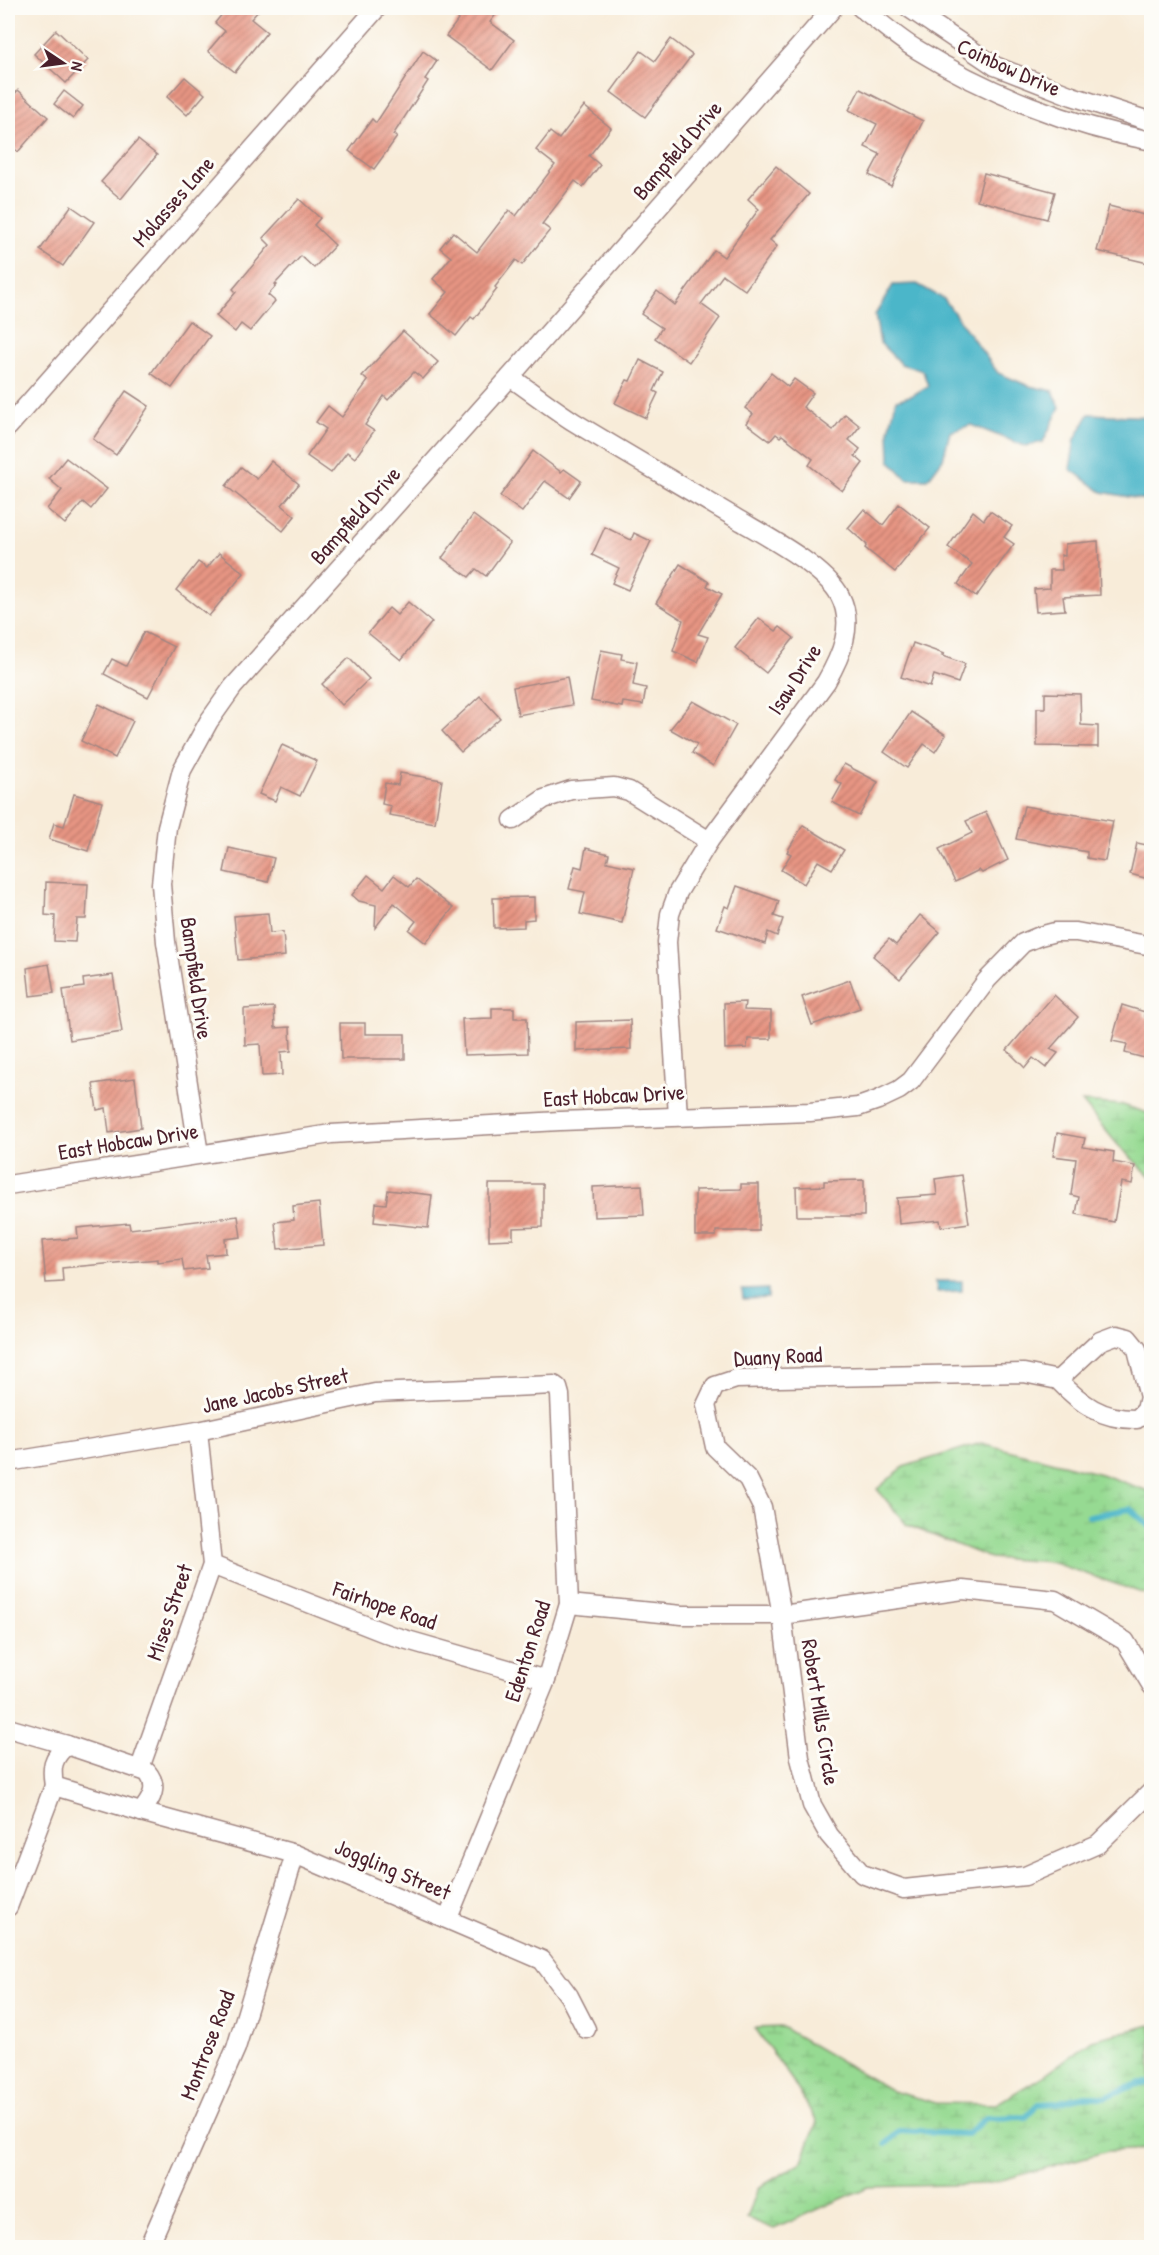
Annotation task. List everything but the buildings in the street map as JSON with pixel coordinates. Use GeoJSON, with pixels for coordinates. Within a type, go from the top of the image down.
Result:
{"type":"FeatureCollection","features":[{"type":"Feature","properties":{"kind":"street","name":"Molasses Lane"},"geometry":{"type":"LineString","coordinates":[[8,427],[376,8]]}},
{"type":"Feature","properties":{"kind":"street","name":"Bampfield Drive"},"geometry":{"type":"LineString","coordinates":[[199,1154],[166,942],[161,884],[167,827],[182,770],[209,721],[233,687],[510,377],[833,8]]}},
{"type":"Feature","properties":{"kind":"street","name":"Coinbow Drive"},"geometry":{"type":"LineString","coordinates":[[861,8],[915,49],[986,87],[1063,118],[1152,141]]}},
{"type":"Feature","properties":{"kind":"street","name":"Coinbow Drive"},"geometry":{"type":"LineString","coordinates":[[909,8],[995,66],[1072,96],[1152,122]]}},
{"type":"Feature","properties":{"kind":"street","name":"Isaw Drive"},"geometry":{"type":"LineString","coordinates":[[510,377],[572,421],[786,548],[826,577],[840,596],[846,618],[846,636],[839,660],[709,842],[678,892],[670,914],[667,942],[678,1116]]}},
{"type":"Feature","properties":{"kind":"street"},"geometry":{"type":"LineString","coordinates":[[513,820],[544,799],[571,790],[614,787],[629,791],[709,842]]}},
{"type":"Feature","properties":{"kind":"street","name":"East Hobcaw Drive"},"geometry":{"type":"LineString","coordinates":[[8,1185],[331,1134],[678,1116],[810,1112],[858,1107],[899,1090],[910,1081],[987,980],[1023,943],[1055,932],[1076,932],[1152,946]]}},
{"type":"Feature","properties":{"kind":"street"},"geometry":{"type":"LineString","coordinates":[[1116,1335],[1128,1338],[1137,1349],[1149,1397],[1146,1410],[1137,1419],[1119,1419],[1077,1400],[1058,1380],[1100,1341],[1116,1335]]}},
{"type":"Feature","properties":{"kind":"street","name":"Duany Road"},"geometry":{"type":"LineString","coordinates":[[782,1615],[762,1507],[748,1479],[715,1447],[706,1405],[715,1386],[736,1379],[1024,1373],[1058,1380]]}},
{"type":"Feature","properties":{"kind":"street","name":"Jane Jacobs Street"},"geometry":{"type":"LineString","coordinates":[[8,1462],[198,1431],[375,1393],[554,1385]]}},
{"type":"Feature","properties":{"kind":"street","name":"Edenton Road"},"geometry":{"type":"LineString","coordinates":[[448,1918],[546,1680],[569,1604],[560,1395],[558,1388],[554,1385]]}},
{"type":"Feature","properties":{"kind":"street","name":"Mises Street"},"geometry":{"type":"LineString","coordinates":[[140,1768],[212,1565],[198,1431]]}},
{"type":"Feature","properties":{"kind":"street","name":"Fairhope Road"},"geometry":{"type":"LineString","coordinates":[[212,1565],[390,1635],[546,1680]]}},
{"type":"Feature","properties":{"kind":"street","name":"Robert Mills Circle"},"geometry":{"type":"LineString","coordinates":[[569,1604],[682,1615],[782,1615],[963,1590],[1055,1600],[1125,1641],[1152,1686]]}},
{"type":"Feature","properties":{"kind":"street","name":"Robert Mills Circle"},"geometry":{"type":"LineString","coordinates":[[782,1615],[800,1758],[812,1805],[829,1835],[862,1874],[904,1889],[1025,1876],[1098,1844],[1152,1791]]}},
{"type":"Feature","properties":{"kind":"street"},"geometry":{"type":"LineString","coordinates":[[8,1728],[147,1772],[153,1779],[154,1790],[150,1802],[141,1812]]}},
{"type":"Feature","properties":{"kind":"street"},"geometry":{"type":"LineString","coordinates":[[8,1906],[54,1786],[53,1762],[57,1754],[67,1745]]}},
{"type":"Feature","properties":{"kind":"street","name":"Joggling Street"},"geometry":{"type":"LineString","coordinates":[[54,1786],[295,1854],[542,1960],[569,1996],[586,2029]]}},
{"type":"Feature","properties":{"kind":"street","name":"Montrose Road"},"geometry":{"type":"LineString","coordinates":[[148,2247],[236,2048],[295,1854]]}},
{"type":"Feature","properties":{"kind":"green space"},"geometry":{"type":"Polygon","coordinates":[[[1082,1102],[1123,1105],[1151,1114],[1151,1177],[1117,1144],[1082,1102]]]}},
{"type":"Feature","properties":{"kind":"green space"},"geometry":{"type":"Polygon","coordinates":[[[981,1443],[1101,1474],[1151,1492],[1151,1596],[1051,1562],[990,1558],[907,1525],[877,1489],[903,1467],[981,1443]]]}},
{"type":"Feature","properties":{"kind":"green space"},"geometry":{"type":"Polygon","coordinates":[[[1151,2025],[1151,2149],[1108,2151],[987,2184],[868,2187],[774,2229],[747,2218],[758,2188],[801,2163],[817,2122],[792,2080],[755,2028],[782,2027],[892,2091],[936,2103],[996,2104],[1043,2076],[1092,2040],[1151,2025]]]}},
{"type":"Feature","properties":{"kind":"water"},"geometry":{"type":"Polygon","coordinates":[[[917,284],[944,299],[998,373],[1029,386],[1053,391],[1060,407],[1043,442],[1025,446],[971,425],[950,432],[943,459],[928,479],[907,479],[890,461],[889,431],[896,400],[913,395],[928,386],[923,371],[901,364],[880,343],[875,315],[893,285],[917,284]]]}},
{"type":"Feature","properties":{"kind":"water"},"geometry":{"type":"Polygon","coordinates":[[[1089,414],[1151,417],[1151,501],[1102,492],[1070,469],[1075,439],[1089,414]]]}},
{"type":"Feature","properties":{"kind":"water"},"geometry":{"type":"Polygon","coordinates":[[[936,1281],[962,1281],[962,1291],[937,1292],[936,1281]]]}},
{"type":"Feature","properties":{"kind":"water"},"geometry":{"type":"Polygon","coordinates":[[[768,1289],[768,1298],[743,1299],[742,1290],[768,1289]]]}},
{"type":"Feature","properties":{"kind":"waterway"},"geometry":{"type":"LineString","coordinates":[[1089,1516],[1130,1509],[1152,1528]]}},
{"type":"Feature","properties":{"kind":"waterway"},"geometry":{"type":"LineString","coordinates":[[886,2144],[899,2131],[920,2130],[933,2133],[967,2134],[986,2118],[1026,2117],[1039,2104],[1056,2103],[1080,2097],[1104,2097],[1141,2083],[1152,2083]]}}]}
